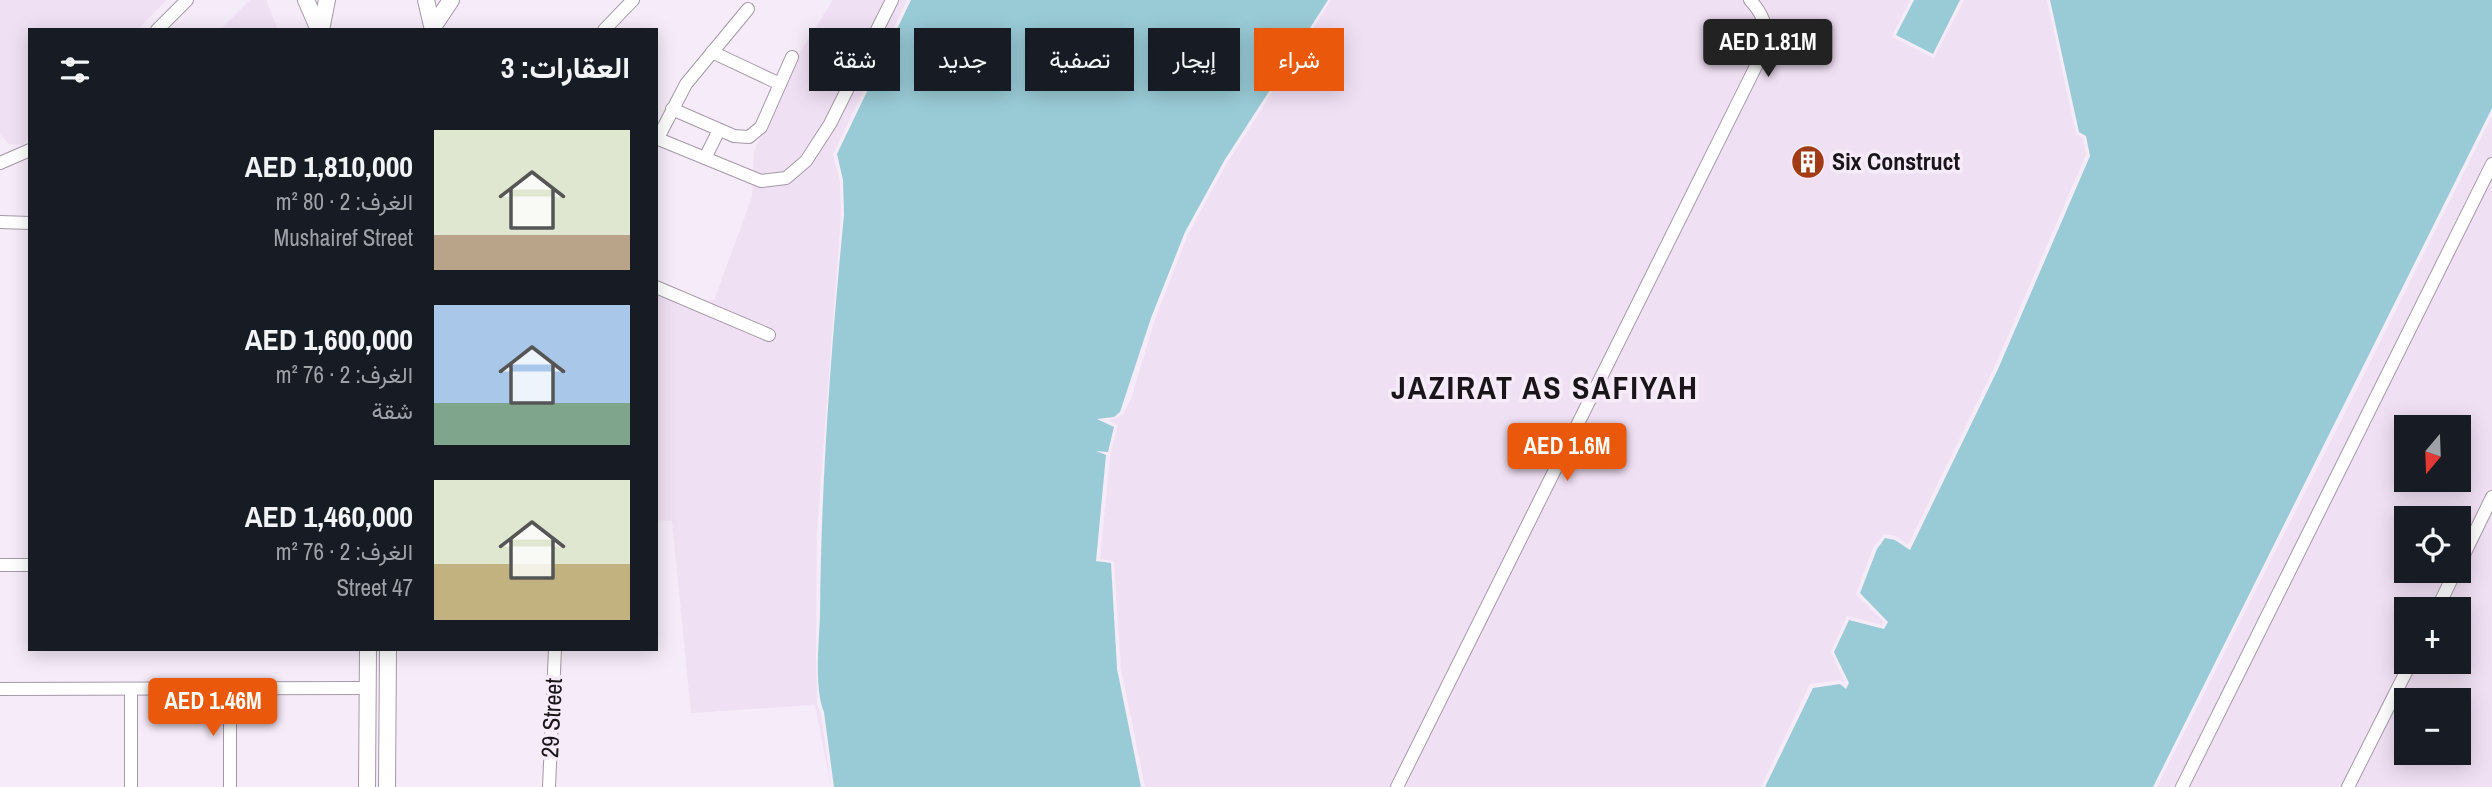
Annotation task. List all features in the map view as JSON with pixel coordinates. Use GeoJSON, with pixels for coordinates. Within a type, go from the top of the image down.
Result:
{"type":"FeatureCollection","features":[{"type":"Feature","properties":{"kind":"main road"},"geometry":{"type":"LineString","coordinates":[[306,0],[319,28]]}},
{"type":"Feature","properties":{"kind":"main road"},"geometry":{"type":"LineString","coordinates":[[320,28],[327,0]]}},
{"type":"Feature","properties":{"kind":"main road"},"geometry":{"type":"LineString","coordinates":[[426,0],[433,28]]}},
{"type":"Feature","properties":{"kind":"main road"},"geometry":{"type":"LineString","coordinates":[[434,28],[451,0]]}},
{"type":"Feature","properties":{"kind":"main road"},"geometry":{"type":"LineString","coordinates":[[367,787],[368,651]]}},
{"type":"Feature","properties":{"kind":"main road"},"geometry":{"type":"LineString","coordinates":[[387,787],[388,651]]}},
{"type":"Feature","properties":{"kind":"street"},"geometry":{"type":"LineString","coordinates":[[159,28],[187,0]]}},
{"type":"Feature","properties":{"kind":"street"},"geometry":{"type":"LineString","coordinates":[[606,28],[634,0]]}},
{"type":"Feature","properties":{"kind":"street"},"geometry":{"type":"LineString","coordinates":[[658,138],[761,181],[774,182],[797,171],[841,105],[892,0]]}},
{"type":"Feature","properties":{"kind":"street"},"geometry":{"type":"LineString","coordinates":[[1397,787],[1708,165],[1766,40],[1766,26],[1761,12],[1750,0]]}},
{"type":"Feature","properties":{"kind":"street"},"geometry":{"type":"LineString","coordinates":[[658,136],[686,84],[748,9]]}},
{"type":"Feature","properties":{"kind":"street"},"geometry":{"type":"LineString","coordinates":[[712,52],[780,83]]}},
{"type":"Feature","properties":{"kind":"street"},"geometry":{"type":"LineString","coordinates":[[672,109],[739,138],[755,134],[792,57]]}},
{"type":"Feature","properties":{"kind":"street"},"geometry":{"type":"LineString","coordinates":[[705,158],[719,130]]}},
{"type":"Feature","properties":{"kind":"street"},"geometry":{"type":"LineString","coordinates":[[0,163],[28,151]]}},
{"type":"Feature","properties":{"kind":"street"},"geometry":{"type":"LineString","coordinates":[[2182,787],[2492,164]]}},
{"type":"Feature","properties":{"kind":"street"},"geometry":{"type":"LineString","coordinates":[[2,224],[28,223]]}},
{"type":"Feature","properties":{"kind":"street"},"geometry":{"type":"LineString","coordinates":[[658,288],[769,335]]}},
{"type":"Feature","properties":{"kind":"street"},"geometry":{"type":"LineString","coordinates":[[2471,540],[2492,497]]}},
{"type":"Feature","properties":{"kind":"street"},"geometry":{"type":"LineString","coordinates":[[0,565],[28,565]]}},
{"type":"Feature","properties":{"kind":"street","name":"29 Street"},"geometry":{"type":"LineString","coordinates":[[549,787],[555,651]]}},
{"type":"Feature","properties":{"kind":"street"},"geometry":{"type":"LineString","coordinates":[[2348,787],[2405,674]]}},
{"type":"Feature","properties":{"kind":"street"},"geometry":{"type":"LineString","coordinates":[[0,690],[368,688]]}},
{"type":"Feature","properties":{"kind":"street"},"geometry":{"type":"LineString","coordinates":[[131,689],[131,787]]}},
{"type":"Feature","properties":{"kind":"street"},"geometry":{"type":"LineString","coordinates":[[230,689],[230,787]]}},
{"type":"Feature","properties":{"kind":"shaded area"},"geometry":{"type":"Polygon","coordinates":[[[0,0],[167,0],[139,28],[28,28],[28,139],[22,145],[9,144],[0,134],[0,0]]]}},
{"type":"Feature","properties":{"kind":"shaded area"},"geometry":{"type":"Polygon","coordinates":[[[250,0],[266,0],[277,28],[222,28],[250,0]]]}},
{"type":"Feature","properties":{"kind":"shaded area"},"geometry":{"type":"Polygon","coordinates":[[[833,0],[907,0],[894,28],[815,28],[833,0]]]}},
{"type":"Feature","properties":{"kind":"shaded area"},"geometry":{"type":"Polygon","coordinates":[[[1331,0],[1910,0],[1892,37],[1934,58],[1964,0],[2047,0],[2076,134],[2083,138],[2086,155],[1994,368],[1908,545],[1896,536],[1884,534],[1873,548],[1856,594],[1884,622],[1882,625],[1847,616],[1831,652],[1845,683],[1841,680],[1810,684],[1761,787],[1145,787],[1121,669],[1114,561],[1100,559],[1110,456],[1118,425],[1109,421],[1123,414],[1131,399],[1155,319],[1188,234],[1227,163],[1273,91],[1344,91],[1344,28],[1313,28],[1331,0]]]}},
{"type":"Feature","properties":{"kind":"shaded area"},"geometry":{"type":"Polygon","coordinates":[[[809,38],[809,91],[863,91],[833,154],[840,181],[841,215],[817,532],[816,653],[817,704],[821,713],[831,787],[815,705],[691,713],[672,521],[658,520],[658,293],[683,304],[714,300],[752,197],[754,151],[797,57],[809,38]]]}},
{"type":"Feature","properties":{"kind":"shaded area"},"geometry":{"type":"Polygon","coordinates":[[[2492,116],[2492,787],[2157,787],[2353,397],[2492,116]]]}},
{"type":"Feature","properties":{"kind":"water"},"geometry":{"type":"Polygon","coordinates":[[[911,0],[1328,0],[1310,28],[1254,28],[1254,91],[1269,91],[1224,161],[1185,232],[1151,318],[1120,412],[1114,417],[1097,419],[1114,427],[1108,452],[1096,451],[1106,455],[1096,561],[1111,563],[1117,669],[1141,787],[834,787],[819,691],[818,665],[822,516],[844,215],[843,180],[837,154],[867,91],[900,91],[900,28],[898,28],[911,0]]]}},
{"type":"Feature","properties":{"kind":"water"},"geometry":{"type":"Polygon","coordinates":[[[1914,0],[1960,0],[1933,54],[1896,35],[1914,0]]]}},
{"type":"Feature","properties":{"kind":"water"},"geometry":{"type":"Polygon","coordinates":[[[2050,0],[2492,0],[2492,108],[2153,787],[1765,787],[1813,688],[1840,684],[1846,689],[1849,683],[1834,652],[1849,620],[1884,629],[1888,622],[1860,593],[1877,549],[1885,538],[1895,540],[1910,550],[1998,369],[2090,156],[2086,136],[2079,132],[2050,0]]]}},
{"type":"Feature","properties":{"kind":"place","name":"Six Construct"},"geometry":{"type":"Point","coordinates":[1808,162]}},
{"type":"Feature","properties":{"kind":"district","name":"JAZIRAT AS SAFIYAH"},"geometry":{"type":"Point","coordinates":[1545,388]}}]}
